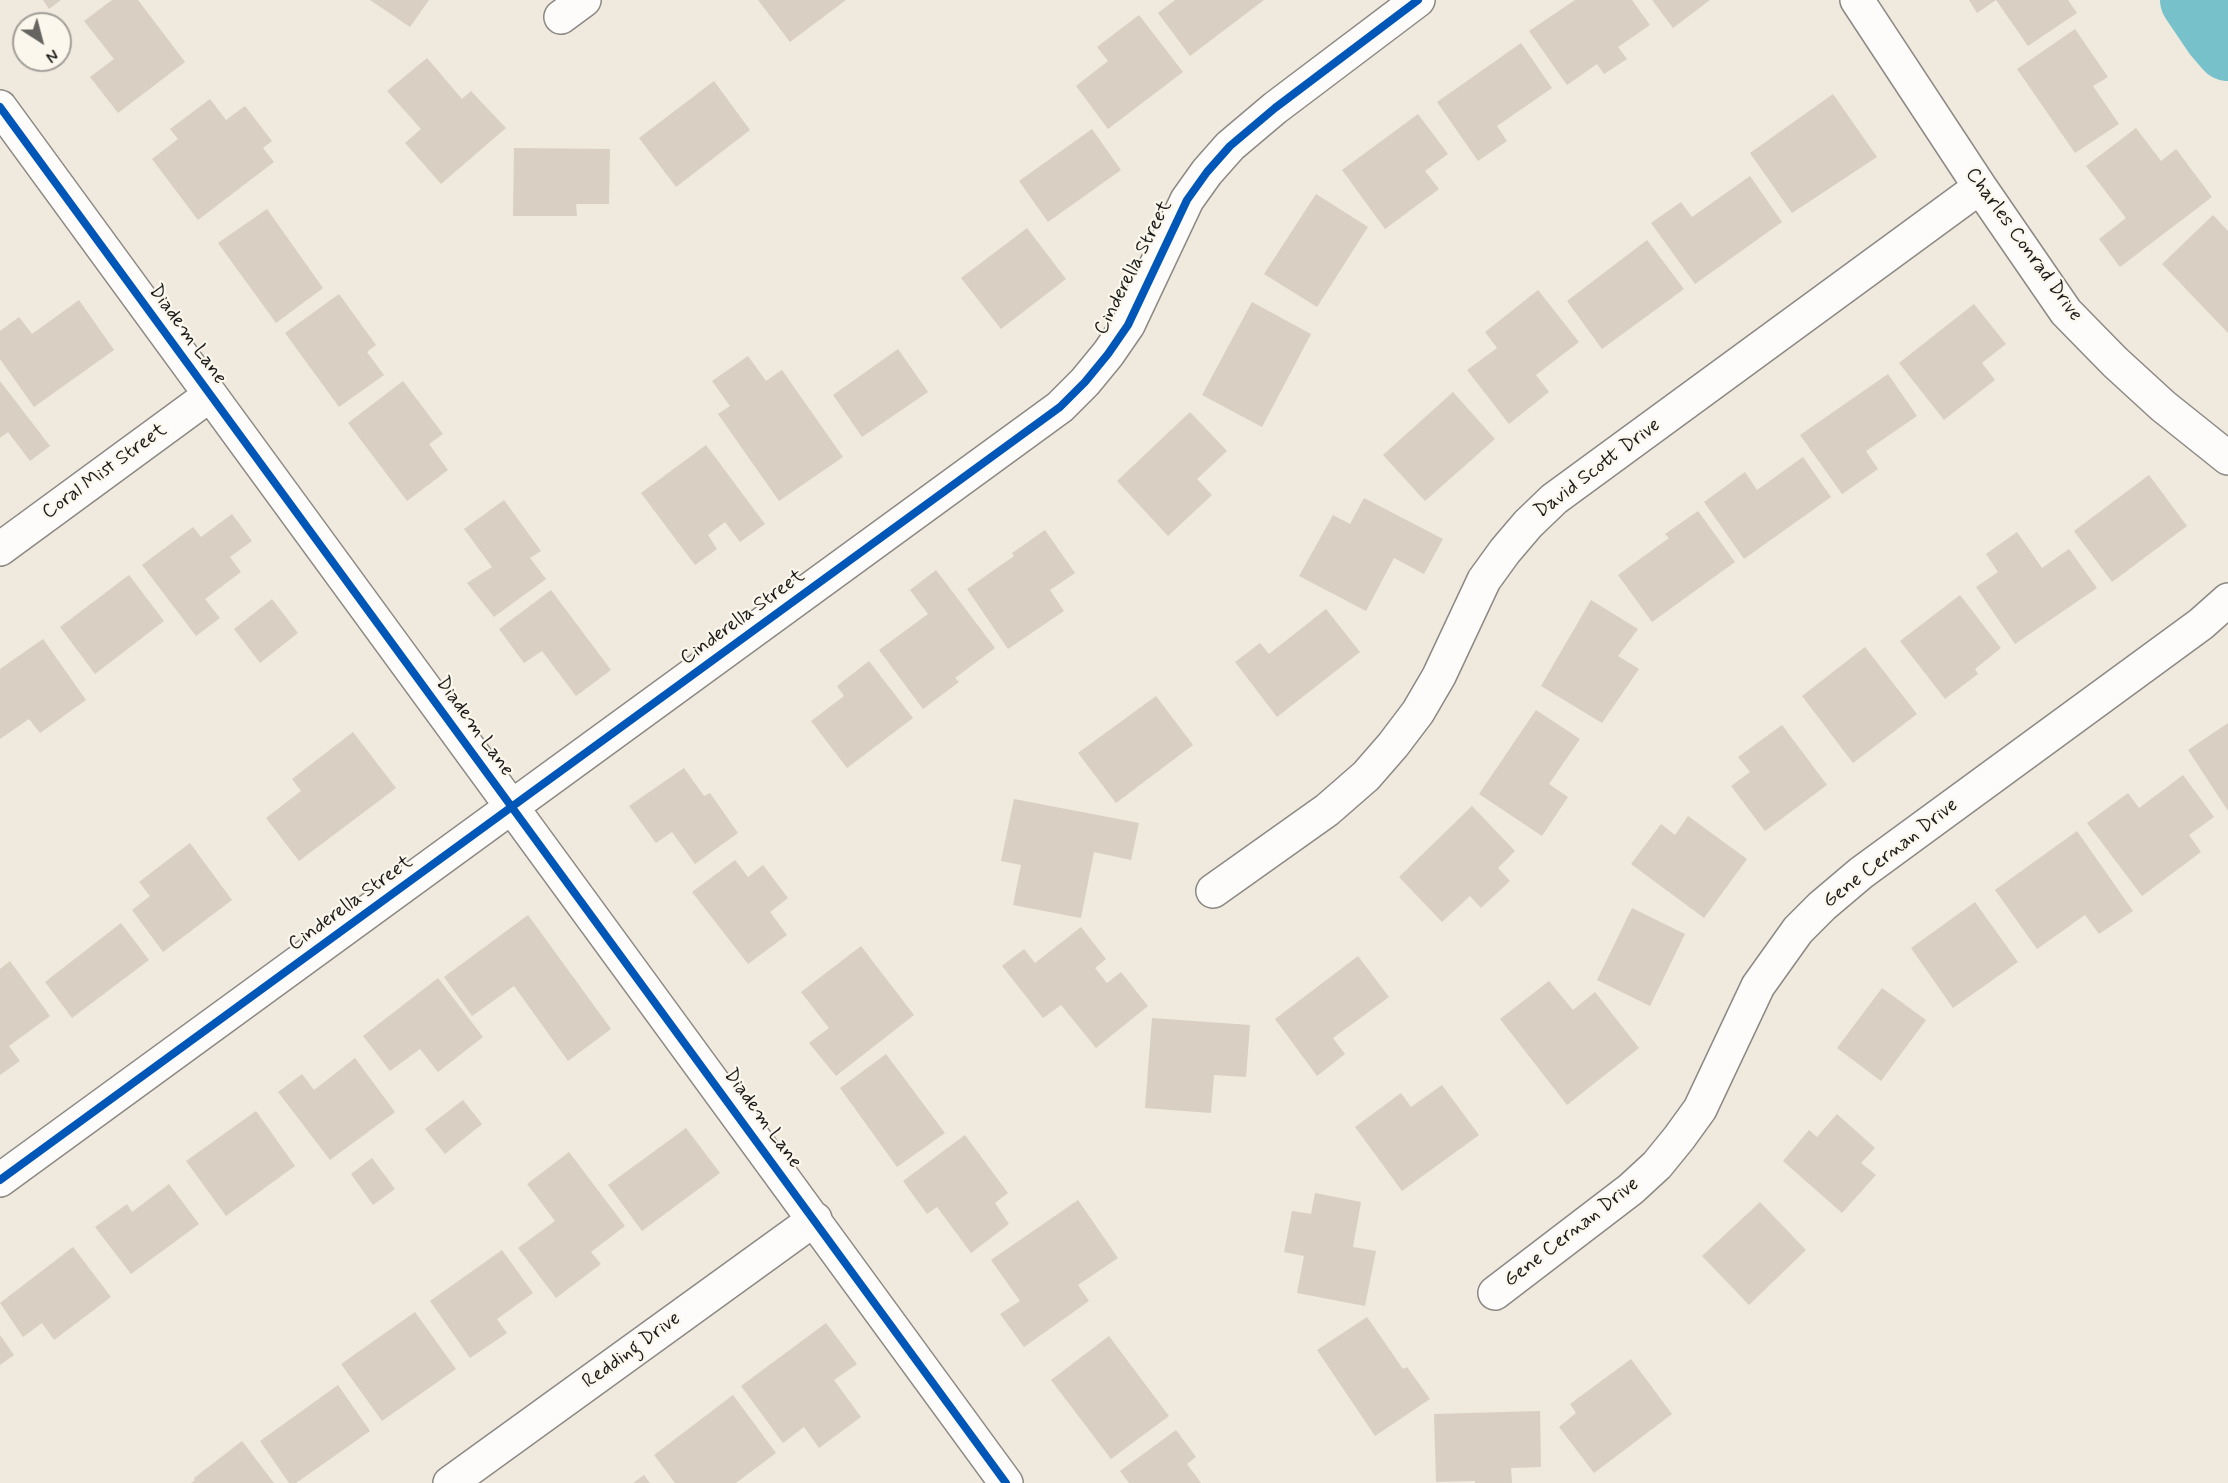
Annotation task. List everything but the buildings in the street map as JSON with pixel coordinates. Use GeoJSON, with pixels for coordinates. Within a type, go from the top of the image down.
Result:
{"type":"FeatureCollection","features":[{"type":"Feature","properties":{"kind":"street","name":"Cinderella Street"},"geometry":{"type":"LineString","coordinates":[[0,1180],[1060,407],[1085,382],[1128,325],[1187,200],[1215,163],[1230,146],[1275,108],[1418,0]]}},
{"type":"Feature","properties":{"kind":"street","name":"Charles Conrad Drive"},"geometry":{"type":"LineString","coordinates":[[1857,0],[1980,187],[2066,312],[2115,362],[2163,406],[2228,458]]}},
{"type":"Feature","properties":{"kind":"street","name":"Diadem Lane"},"geometry":{"type":"LineString","coordinates":[[0,107],[1006,1483]]}},
{"type":"Feature","properties":{"kind":"street","name":"David Scott Drive"},"geometry":{"type":"LineString","coordinates":[[1213,891],[1327,810],[1366,776],[1393,745],[1418,712],[1439,676],[1484,580],[1527,524],[1554,499],[1980,187]]}},
{"type":"Feature","properties":{"kind":"street","name":"Coral Mist Street"},"geometry":{"type":"LineString","coordinates":[[0,549],[210,395]]}},
{"type":"Feature","properties":{"kind":"street","name":"Gene Cernan Drive"},"geometry":{"type":"LineString","coordinates":[[1495,1293],[1631,1189],[1657,1165],[1700,1109],[1758,986],[1798,930],[1822,906],[1860,873],[2201,624],[2228,600]]}},
{"type":"Feature","properties":{"kind":"street","name":"Redding Drive"},"geometry":{"type":"LineString","coordinates":[[450,1483],[814,1219]]}},
{"type":"Feature","properties":{"kind":"waterway"},"geometry":{"type":"LineString","coordinates":[[2193,0],[2228,48]]}},
{"type":"Feature","properties":{"kind":"cycle path"},"geometry":{"type":"LineString","coordinates":[[0,1180],[1060,407],[1085,382],[1128,325],[1187,200],[1207,172],[1230,146],[1275,108],[1418,0]]}},
{"type":"Feature","properties":{"kind":"cycle path"},"geometry":{"type":"LineString","coordinates":[[0,107],[1006,1483]]}}]}
